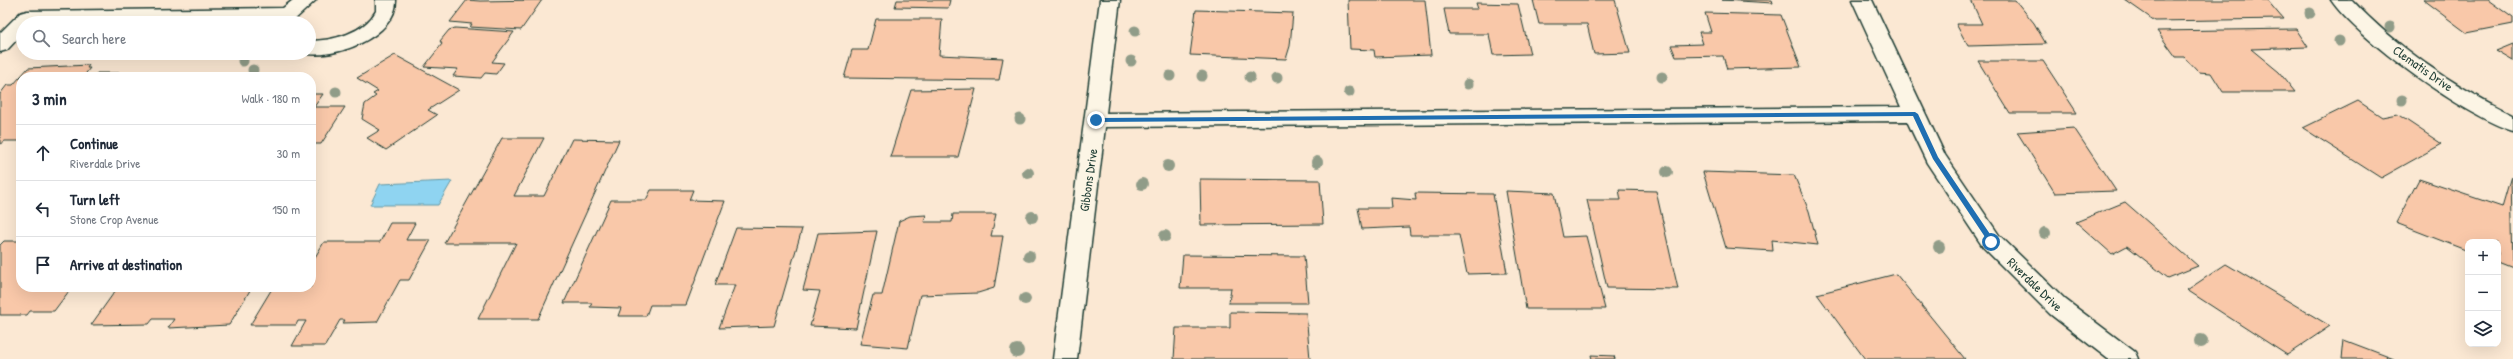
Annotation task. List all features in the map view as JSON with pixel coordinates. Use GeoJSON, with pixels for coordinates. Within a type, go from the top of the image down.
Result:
{"type":"FeatureCollection","features":[{"type":"Feature","properties":{"kind":"street"},"geometry":{"type":"LineString","coordinates":[[286,16],[306,0]]}},
{"type":"Feature","properties":{"kind":"street"},"geometry":{"type":"LineString","coordinates":[[316,47],[332,46],[350,41],[367,32],[380,22],[386,11],[386,0]]}},
{"type":"Feature","properties":{"kind":"street","name":"Gibbons Drive"},"geometry":{"type":"LineString","coordinates":[[1065,359],[1110,0]]}},
{"type":"Feature","properties":{"kind":"street","name":"Riverdale Drive"},"geometry":{"type":"LineString","coordinates":[[1862,0],[1935,158],[1991,242],[2058,307],[2126,359]]}},
{"type":"Feature","properties":{"kind":"street","name":"Clematis Drive"},"geometry":{"type":"LineString","coordinates":[[2341,0],[2382,39],[2415,63],[2460,94],[2513,124]]}},
{"type":"Feature","properties":{"kind":"street"},"geometry":{"type":"LineString","coordinates":[[0,45],[16,28]]}},
{"type":"Feature","properties":{"kind":"street"},"geometry":{"type":"LineString","coordinates":[[1096,120],[1915,114]]}},
{"type":"Feature","properties":{"kind":"water"},"geometry":{"type":"Polygon","coordinates":[[[452,181],[438,205],[370,205],[380,184],[452,181]]]}},
{"type":"Feature","properties":{"kind":"building"},"geometry":{"type":"Polygon","coordinates":[[[467,0],[542,0],[521,30],[470,27],[472,24],[450,22],[467,0]]]}},
{"type":"Feature","properties":{"kind":"building"},"geometry":{"type":"Polygon","coordinates":[[[897,0],[950,0],[948,8],[895,7],[897,0]]]}},
{"type":"Feature","properties":{"kind":"building"},"geometry":{"type":"Polygon","coordinates":[[[1348,0],[1425,0],[1431,55],[1375,57],[1374,50],[1350,49],[1348,0]]]}},
{"type":"Feature","properties":{"kind":"building"},"geometry":{"type":"Polygon","coordinates":[[[1533,0],[1615,0],[1630,53],[1594,54],[1587,24],[1539,24],[1533,0]]]}},
{"type":"Feature","properties":{"kind":"building"},"geometry":{"type":"Polygon","coordinates":[[[1722,0],[1772,0],[1773,3],[1722,0]]]}},
{"type":"Feature","properties":{"kind":"building"},"geometry":{"type":"Polygon","coordinates":[[[1971,0],[2015,0],[2034,23],[2046,44],[1968,46],[1956,24],[1982,24],[1971,0]]]}},
{"type":"Feature","properties":{"kind":"building"},"geometry":{"type":"Polygon","coordinates":[[[2125,0],[2267,0],[2283,19],[2155,21],[2125,0]]]}},
{"type":"Feature","properties":{"kind":"building"},"geometry":{"type":"Polygon","coordinates":[[[2423,0],[2488,0],[2513,18],[2513,24],[2467,33],[2423,0]]]}},
{"type":"Feature","properties":{"kind":"building"},"geometry":{"type":"Polygon","coordinates":[[[1476,3],[1518,4],[1530,54],[1493,55],[1489,34],[1449,34],[1444,9],[1478,9],[1476,3]]]}},
{"type":"Feature","properties":{"kind":"building"},"geometry":{"type":"Polygon","coordinates":[[[1196,10],[1293,13],[1290,46],[1286,59],[1190,55],[1196,10]]]}},
{"type":"Feature","properties":{"kind":"building"},"geometry":{"type":"Polygon","coordinates":[[[1705,13],[1781,15],[1801,67],[1727,69],[1723,56],[1676,57],[1671,45],[1703,44],[1699,32],[1711,32],[1705,13]]]}},
{"type":"Feature","properties":{"kind":"building"},"geometry":{"type":"Polygon","coordinates":[[[876,19],[942,19],[939,55],[1003,58],[999,80],[844,78],[852,50],[868,50],[876,19]]]}},
{"type":"Feature","properties":{"kind":"building"},"geometry":{"type":"Polygon","coordinates":[[[455,28],[514,32],[492,62],[504,63],[496,74],[485,73],[481,78],[453,76],[458,69],[424,67],[442,44],[440,41],[449,30],[455,28]]]}},
{"type":"Feature","properties":{"kind":"building"},"geometry":{"type":"Polygon","coordinates":[[[2296,29],[2308,47],[2251,49],[2279,72],[2295,92],[2223,92],[2211,73],[2198,72],[2184,57],[2176,57],[2157,31],[2296,29]]]}},
{"type":"Feature","properties":{"kind":"building"},"geometry":{"type":"Polygon","coordinates":[[[2513,44],[2513,61],[2496,51],[2513,44]]]}},
{"type":"Feature","properties":{"kind":"building"},"geometry":{"type":"Polygon","coordinates":[[[395,55],[459,90],[428,110],[437,115],[386,150],[367,138],[380,130],[362,119],[365,104],[376,96],[373,94],[378,91],[357,78],[395,55]]]}},
{"type":"Feature","properties":{"kind":"building"},"geometry":{"type":"Polygon","coordinates":[[[1978,61],[2043,61],[2077,113],[2010,113],[1978,61]]]}},
{"type":"Feature","properties":{"kind":"building"},"geometry":{"type":"Polygon","coordinates":[[[89,65],[87,68],[90,68],[87,72],[24,72],[28,68],[89,65]]]}},
{"type":"Feature","properties":{"kind":"building"},"geometry":{"type":"Polygon","coordinates":[[[16,82],[16,141],[5,141],[0,144],[0,94],[7,85],[13,85],[16,82]]]}},
{"type":"Feature","properties":{"kind":"building"},"geometry":{"type":"Polygon","coordinates":[[[976,89],[958,157],[890,157],[911,90],[976,89]]]}},
{"type":"Feature","properties":{"kind":"building"},"geometry":{"type":"Polygon","coordinates":[[[316,94],[323,94],[316,104],[316,94]]]}},
{"type":"Feature","properties":{"kind":"building"},"geometry":{"type":"Polygon","coordinates":[[[2358,101],[2382,117],[2397,114],[2442,144],[2381,178],[2303,128],[2358,101]]]}},
{"type":"Feature","properties":{"kind":"building"},"geometry":{"type":"Polygon","coordinates":[[[316,107],[345,107],[321,144],[316,144],[316,107]]]}},
{"type":"Feature","properties":{"kind":"building"},"geometry":{"type":"Polygon","coordinates":[[[2074,128],[2116,191],[2055,193],[2017,132],[2074,128]]]}},
{"type":"Feature","properties":{"kind":"building"},"geometry":{"type":"Polygon","coordinates":[[[502,138],[544,138],[514,196],[544,196],[572,139],[619,140],[538,319],[478,319],[516,243],[444,243],[502,138]]]}},
{"type":"Feature","properties":{"kind":"building"},"geometry":{"type":"Polygon","coordinates":[[[1703,172],[1794,175],[1809,211],[1818,245],[1772,240],[1773,251],[1726,248],[1703,172]]]}},
{"type":"Feature","properties":{"kind":"building"},"geometry":{"type":"Polygon","coordinates":[[[2511,176],[2513,268],[2501,263],[2501,239],[2465,239],[2465,250],[2396,223],[2419,179],[2502,207],[2511,176]]]}},
{"type":"Feature","properties":{"kind":"building"},"geometry":{"type":"Polygon","coordinates":[[[1200,179],[1320,180],[1323,224],[1201,225],[1200,179]]]}},
{"type":"Feature","properties":{"kind":"building"},"geometry":{"type":"Polygon","coordinates":[[[651,190],[693,190],[689,200],[725,201],[686,305],[650,305],[646,316],[618,316],[621,308],[590,307],[592,303],[564,303],[611,200],[646,200],[651,190]]]}},
{"type":"Feature","properties":{"kind":"building"},"geometry":{"type":"Polygon","coordinates":[[[1619,190],[1656,191],[1678,289],[1607,288],[1587,200],[1621,200],[1619,190]]]}},
{"type":"Feature","properties":{"kind":"building"},"geometry":{"type":"Polygon","coordinates":[[[1506,191],[1554,193],[1563,237],[1586,236],[1605,309],[1526,309],[1506,191]]]}},
{"type":"Feature","properties":{"kind":"building"},"geometry":{"type":"Polygon","coordinates":[[[1415,193],[1493,194],[1507,273],[1467,274],[1459,235],[1410,235],[1409,227],[1362,229],[1358,208],[1392,208],[1391,198],[1416,200],[1415,193]]]}},
{"type":"Feature","properties":{"kind":"building"},"geometry":{"type":"Polygon","coordinates":[[[2125,202],[2198,266],[2168,278],[2127,246],[2112,254],[2076,222],[2125,202]]]}},
{"type":"Feature","properties":{"kind":"building"},"geometry":{"type":"Polygon","coordinates":[[[953,214],[996,214],[991,236],[1003,236],[994,288],[978,293],[920,295],[908,348],[860,344],[873,295],[882,295],[899,221],[910,216],[926,215],[924,222],[952,222],[953,214]]]}},
{"type":"Feature","properties":{"kind":"building"},"geometry":{"type":"Polygon","coordinates":[[[390,223],[415,223],[406,240],[431,240],[409,280],[400,280],[377,322],[343,323],[345,320],[340,320],[325,346],[292,346],[306,321],[298,321],[296,325],[250,325],[270,292],[316,292],[316,256],[324,242],[380,242],[390,223]]]}},
{"type":"Feature","properties":{"kind":"building"},"geometry":{"type":"Polygon","coordinates":[[[736,228],[802,229],[774,326],[719,328],[735,285],[715,285],[736,228]]]}},
{"type":"Feature","properties":{"kind":"building"},"geometry":{"type":"Polygon","coordinates":[[[877,231],[856,328],[810,326],[820,291],[803,290],[818,233],[877,231]]]}},
{"type":"Feature","properties":{"kind":"building"},"geometry":{"type":"Polygon","coordinates":[[[4,241],[16,241],[16,292],[68,292],[54,311],[30,311],[27,315],[0,315],[0,245],[4,241]]]}},
{"type":"Feature","properties":{"kind":"building"},"geometry":{"type":"Polygon","coordinates":[[[1183,255],[1304,256],[1308,303],[1229,303],[1231,288],[1180,288],[1183,255]]]}},
{"type":"Feature","properties":{"kind":"building"},"geometry":{"type":"Polygon","coordinates":[[[2226,264],[2330,326],[2287,355],[2187,290],[2226,264]]]}},
{"type":"Feature","properties":{"kind":"building"},"geometry":{"type":"Polygon","coordinates":[[[1896,274],[1965,359],[1865,359],[1817,294],[1896,274]]]}},
{"type":"Feature","properties":{"kind":"building"},"geometry":{"type":"Polygon","coordinates":[[[114,292],[249,292],[229,325],[168,328],[174,319],[153,319],[149,324],[91,325],[114,292]]]}},
{"type":"Feature","properties":{"kind":"building"},"geometry":{"type":"Polygon","coordinates":[[[1230,312],[1306,313],[1310,359],[1174,359],[1176,328],[1230,328],[1230,312]]]}},
{"type":"Feature","properties":{"kind":"building"},"geometry":{"type":"Polygon","coordinates":[[[2344,340],[2394,359],[2342,359],[2344,340]]]}},
{"type":"Feature","properties":{"kind":"building"},"geometry":{"type":"Polygon","coordinates":[[[1591,355],[1614,356],[1615,359],[1592,359],[1591,355]]]}},
{"type":"Feature","properties":{"kind":"route"},"geometry":{"type":"LineString","coordinates":[[1096,120],[1915,114],[1935,158],[1991,242]]}}]}
